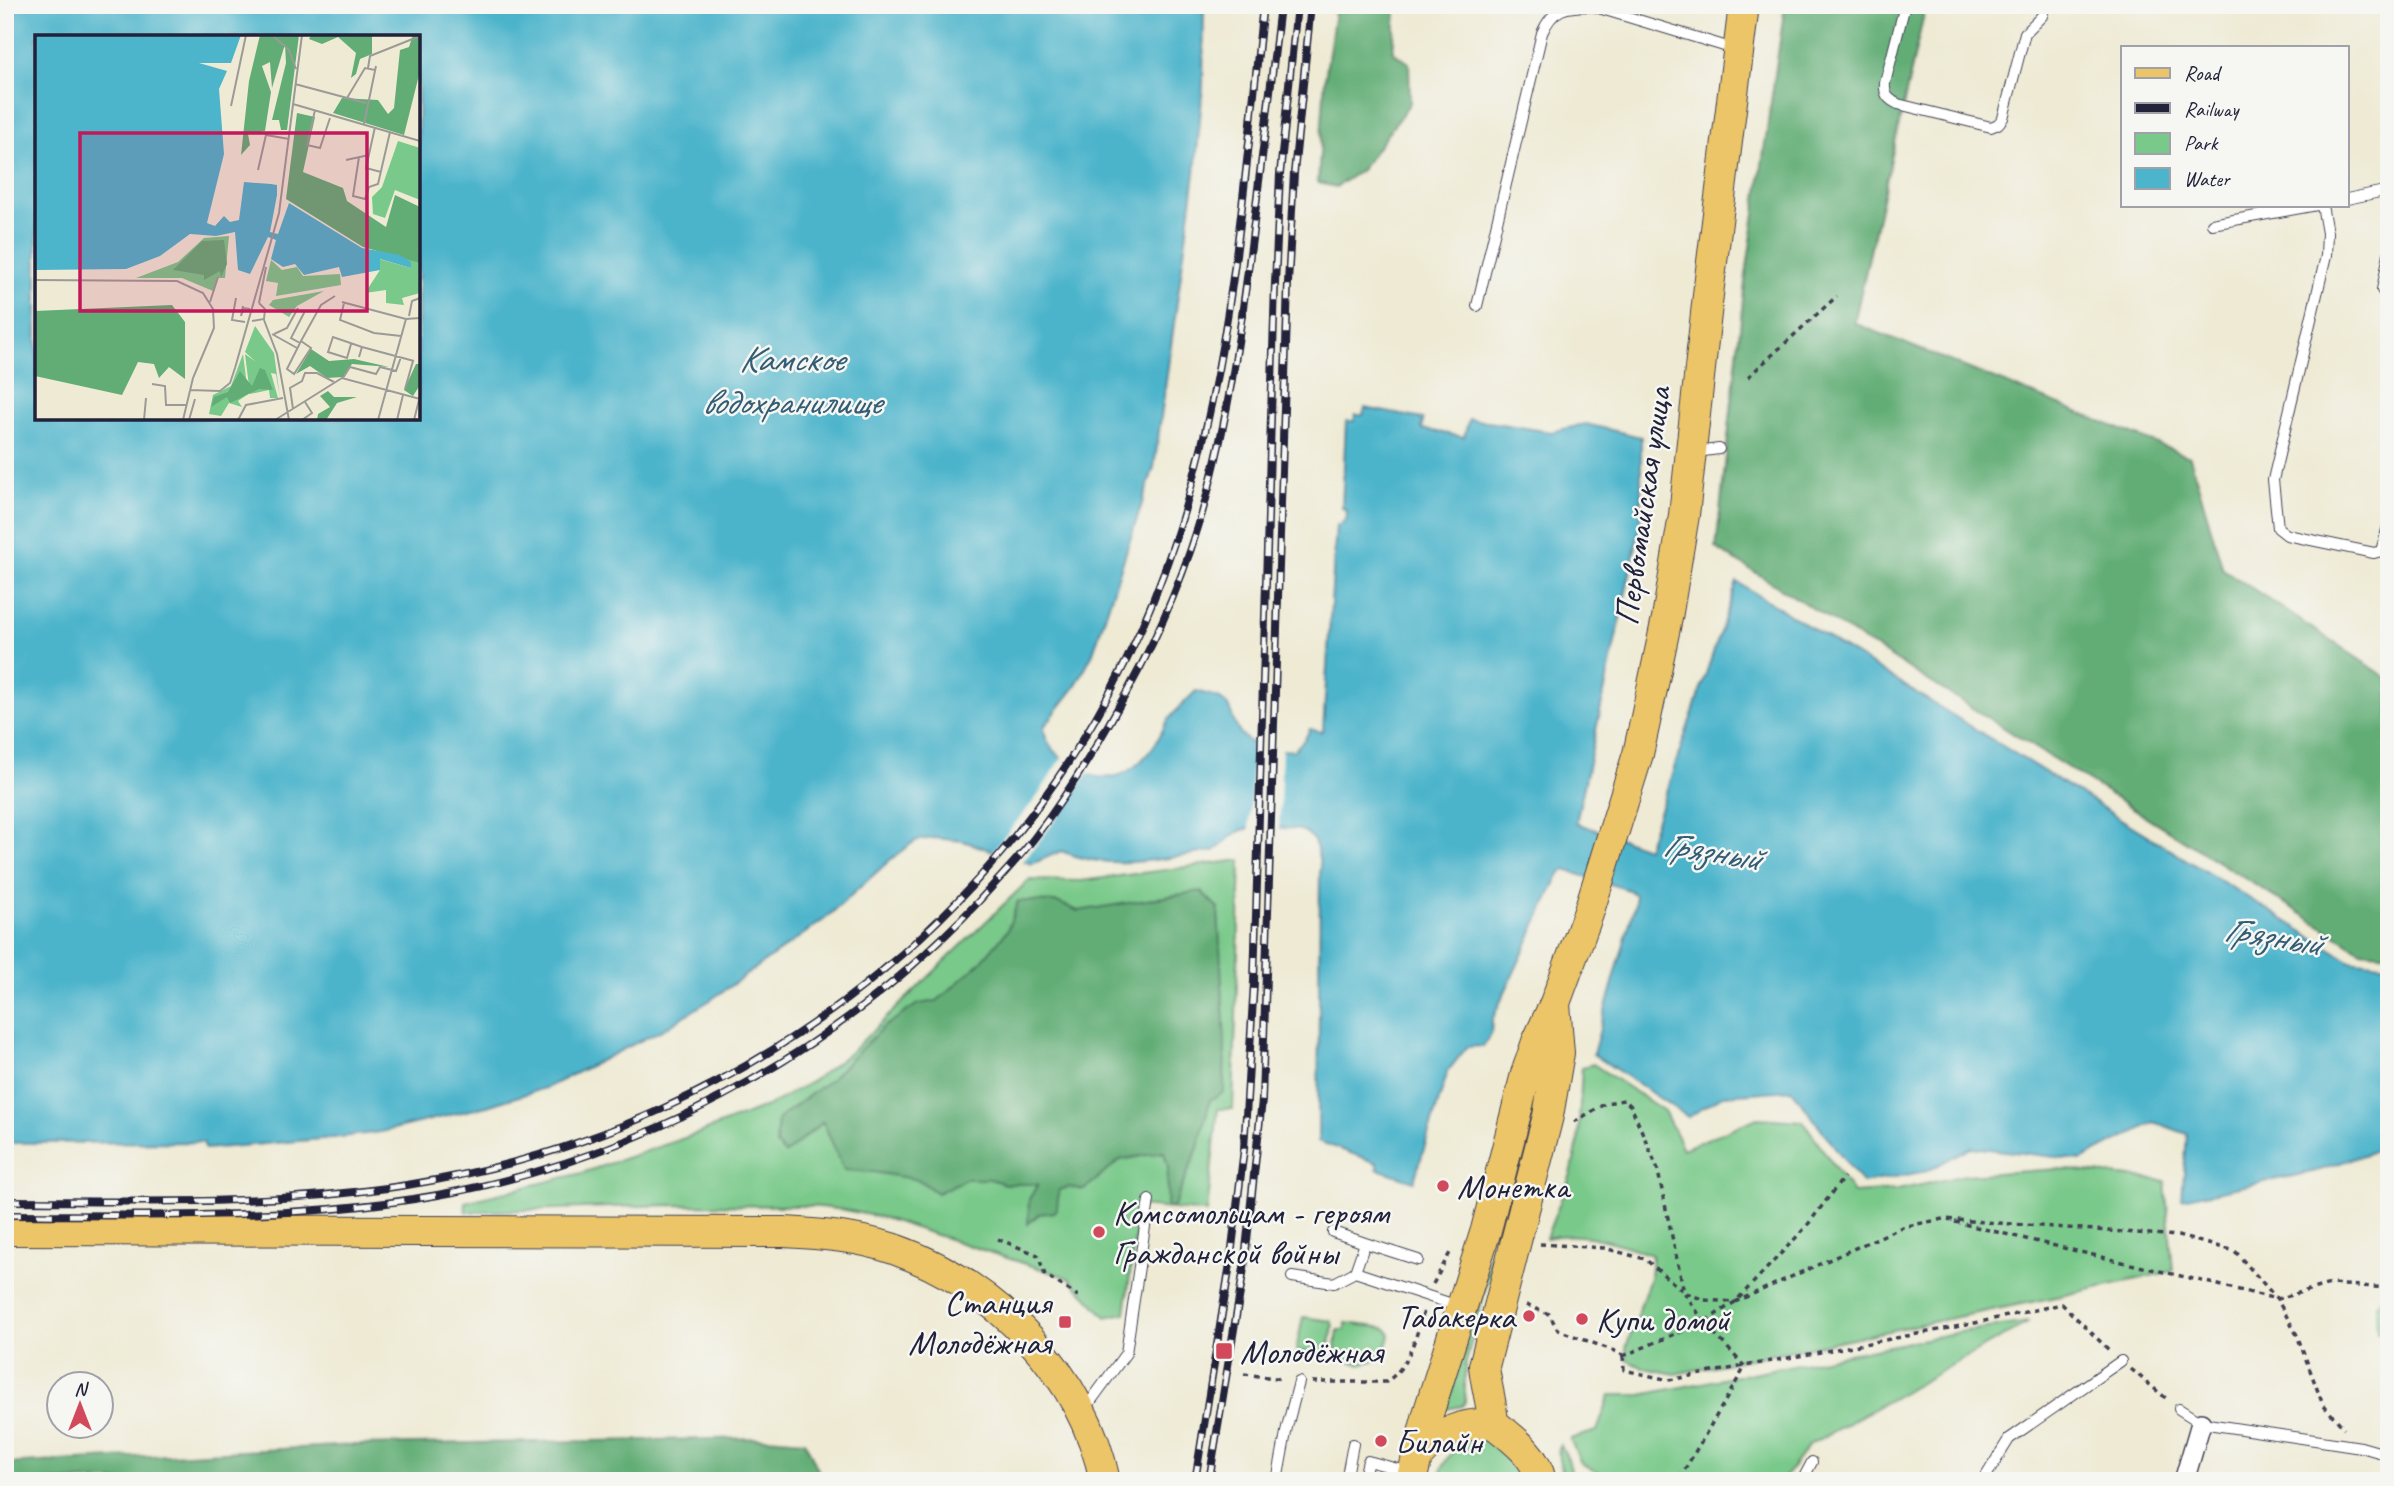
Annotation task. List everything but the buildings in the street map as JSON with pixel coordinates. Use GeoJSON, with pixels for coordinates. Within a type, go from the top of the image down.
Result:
{"type":"FeatureCollection","features":[{"type":"Feature","properties":{"kind":"main road","name":"Первомайская улица"},"geometry":{"type":"LineString","coordinates":[[1414,1470],[1428,1414],[1486,1230],[1526,1074],[1588,914],[1638,754],[1660,657],[1706,451],[1709,285],[1744,5]]}},
{"type":"Feature","properties":{"kind":"main road","name":"Первомайская улица"},"geometry":{"type":"LineString","coordinates":[[1493,1423],[1492,1401],[1484,1366],[1548,1116],[1559,1053],[1555,1003]]}},
{"type":"Feature","properties":{"kind":"main road"},"geometry":{"type":"LineString","coordinates":[[5,1230],[783,1232],[838,1236],[892,1249],[948,1272],[968,1285],[1044,1353],[1060,1373],[1083,1412],[1105,1481]]}},
{"type":"Feature","properties":{"kind":"main road"},"geometry":{"type":"LineString","coordinates":[[1414,1470],[1432,1440],[1464,1425],[1493,1423],[1533,1460],[1541,1481]]}},
{"type":"Feature","properties":{"kind":"street"},"geometry":{"type":"LineString","coordinates":[[2184,1481],[2201,1423]]}},
{"type":"Feature","properties":{"kind":"lane"},"geometry":{"type":"LineString","coordinates":[[1905,5],[1885,83],[1884,91],[1889,99],[1910,107],[1992,127],[2003,118],[2025,33],[2042,16],[2045,5]]}},
{"type":"Feature","properties":{"kind":"lane"},"geometry":{"type":"LineString","coordinates":[[1477,306],[1542,33],[1548,20],[1558,10],[1592,6],[1738,50]]}},
{"type":"Feature","properties":{"kind":"lane"},"geometry":{"type":"LineString","coordinates":[[2348,199],[2389,190]]}},
{"type":"Feature","properties":{"kind":"lane"},"geometry":{"type":"LineString","coordinates":[[2212,224],[2313,206]]}},
{"type":"Feature","properties":{"kind":"lane"},"geometry":{"type":"LineString","coordinates":[[2319,206],[2328,243],[2273,480],[2278,528],[2287,535],[2374,553],[2381,551],[2389,523]]}},
{"type":"Feature","properties":{"kind":"lane"},"geometry":{"type":"LineString","coordinates":[[2389,254],[2382,290],[2389,297]]}},
{"type":"Feature","properties":{"kind":"lane"},"geometry":{"type":"LineString","coordinates":[[1083,1412],[1126,1353],[1149,1200]]}},
{"type":"Feature","properties":{"kind":"lane"},"geometry":{"type":"LineString","coordinates":[[1333,1232],[1418,1260]]}},
{"type":"Feature","properties":{"kind":"lane"},"geometry":{"type":"LineString","coordinates":[[1292,1277],[1334,1283],[1355,1272],[1365,1243]]}},
{"type":"Feature","properties":{"kind":"lane"},"geometry":{"type":"LineString","coordinates":[[1355,1272],[1462,1307]]}},
{"type":"Feature","properties":{"kind":"lane"},"geometry":{"type":"LineString","coordinates":[[1983,1481],[2008,1439],[2121,1361]]}},
{"type":"Feature","properties":{"kind":"lane"},"geometry":{"type":"LineString","coordinates":[[1276,1481],[1300,1382]]}},
{"type":"Feature","properties":{"kind":"lane"},"geometry":{"type":"LineString","coordinates":[[2179,1409],[2201,1423],[2361,1447],[2389,1455]]}},
{"type":"Feature","properties":{"kind":"lane"},"geometry":{"type":"LineString","coordinates":[[1346,1481],[1353,1444]]}},
{"type":"Feature","properties":{"kind":"lane"},"geometry":{"type":"LineString","coordinates":[[1350,1457],[1414,1470]]}},
{"type":"Feature","properties":{"kind":"lane"},"geometry":{"type":"LineString","coordinates":[[1363,1481],[1368,1461]]}},
{"type":"Feature","properties":{"kind":"lane"},"geometry":{"type":"LineString","coordinates":[[1802,1481],[1812,1461]]}},
{"type":"Feature","properties":{"kind":"path"},"geometry":{"type":"LineString","coordinates":[[1748,377],[1837,296]]}},
{"type":"Feature","properties":{"kind":"path"},"geometry":{"type":"LineString","coordinates":[[1572,1123],[1606,1104],[1624,1100],[1631,1106],[1657,1167],[1684,1292]]}},
{"type":"Feature","properties":{"kind":"path"},"geometry":{"type":"LineString","coordinates":[[1735,1302],[1806,1227],[1844,1177]]}},
{"type":"Feature","properties":{"kind":"path"},"geometry":{"type":"LineString","coordinates":[[1943,1219],[2277,1299],[2330,1284],[2389,1288]]}},
{"type":"Feature","properties":{"kind":"path"},"geometry":{"type":"LineString","coordinates":[[1623,1356],[1704,1322],[1735,1302],[1902,1227],[1943,1219],[2178,1236],[2235,1251],[2277,1299],[2297,1335],[2323,1405],[2361,1447]]}},
{"type":"Feature","properties":{"kind":"path"},"geometry":{"type":"LineString","coordinates":[[998,1239],[1038,1255],[1045,1275],[1078,1296]]}},
{"type":"Feature","properties":{"kind":"path"},"geometry":{"type":"LineString","coordinates":[[1534,1244],[1604,1248],[1646,1259],[1684,1292],[1704,1322],[1745,1367]]}},
{"type":"Feature","properties":{"kind":"path"},"geometry":{"type":"LineString","coordinates":[[1244,1374],[1300,1382],[1386,1382],[1396,1376],[1413,1346],[1434,1282],[1453,1247]]}},
{"type":"Feature","properties":{"kind":"path"},"geometry":{"type":"LineString","coordinates":[[1684,1292],[1704,1300],[1735,1302]]}},
{"type":"Feature","properties":{"kind":"path"},"geometry":{"type":"LineString","coordinates":[[1516,1300],[1549,1314],[1558,1330],[1620,1353],[1623,1356],[1624,1370],[1669,1380],[1966,1325],[2062,1304],[2121,1361],[2179,1409]]}},
{"type":"Feature","properties":{"kind":"path"},"geometry":{"type":"LineString","coordinates":[[1678,1481],[1745,1367]]}},
{"type":"Feature","properties":{"kind":"green space"},"geometry":{"type":"Polygon","coordinates":[[[1336,5],[1407,5],[1396,11],[1393,52],[1409,63],[1410,103],[1361,170],[1336,187],[1318,183],[1325,79],[1336,5]]]}},
{"type":"Feature","properties":{"kind":"green space"},"geometry":{"type":"Polygon","coordinates":[[[1785,5],[1926,5],[1854,323],[2190,457],[2223,569],[2389,679],[2389,954],[2361,951],[1716,548],[1745,282],[1785,5]]]}},
{"type":"Feature","properties":{"kind":"green space"},"geometry":{"type":"Polygon","coordinates":[[[1241,860],[1233,1109],[1218,1109],[1207,1212],[1139,1206],[1125,1313],[1106,1317],[1069,1278],[884,1218],[845,1210],[811,1206],[670,1205],[466,1212],[465,1202],[582,1173],[699,1133],[770,1105],[814,1080],[852,1051],[1029,880],[1081,881],[1241,860]]]}},
{"type":"Feature","properties":{"kind":"green space"},"geometry":{"type":"Polygon","coordinates":[[[1201,891],[1218,908],[1225,1042],[1224,1092],[1210,1100],[1198,1148],[1174,1206],[1167,1208],[1168,1167],[1164,1152],[1120,1160],[1084,1190],[1069,1187],[1059,1190],[1054,1212],[1039,1214],[1028,1224],[1029,1199],[1038,1184],[1005,1184],[990,1179],[966,1179],[937,1193],[919,1180],[844,1170],[823,1122],[785,1154],[776,1145],[778,1119],[832,1078],[882,1028],[918,1004],[937,1001],[980,963],[1007,931],[1018,901],[1057,902],[1078,911],[1201,891]]]}},
{"type":"Feature","properties":{"kind":"green space"},"geometry":{"type":"Polygon","coordinates":[[[1593,1064],[1664,1111],[1683,1149],[1757,1118],[1803,1121],[1853,1193],[1898,1190],[1965,1175],[2059,1169],[2165,1181],[2173,1271],[1675,1374],[1644,1368],[1627,1360],[1626,1348],[1650,1278],[1652,1255],[1613,1242],[1587,1237],[1546,1238],[1571,1174],[1578,1143],[1582,1067],[1593,1064]]]}},
{"type":"Feature","properties":{"kind":"green space"},"geometry":{"type":"Polygon","coordinates":[[[1491,1252],[1495,1252],[1465,1366],[1465,1402],[1462,1406],[1447,1409],[1491,1252]]]}},
{"type":"Feature","properties":{"kind":"green space"},"geometry":{"type":"Polygon","coordinates":[[[2389,1289],[2389,1332],[2377,1333],[2376,1306],[2389,1289]]]}},
{"type":"Feature","properties":{"kind":"green space"},"geometry":{"type":"Polygon","coordinates":[[[1303,1317],[1331,1321],[1333,1326],[1328,1357],[1296,1350],[1303,1317]]]}},
{"type":"Feature","properties":{"kind":"green space"},"geometry":{"type":"Polygon","coordinates":[[[2029,1322],[1809,1445],[1782,1481],[1613,1481],[1581,1463],[1570,1439],[1597,1431],[1610,1395],[1641,1395],[1960,1332],[2029,1322]]]}},
{"type":"Feature","properties":{"kind":"green space"},"geometry":{"type":"Polygon","coordinates":[[[1346,1323],[1385,1328],[1389,1331],[1383,1359],[1359,1364],[1334,1358],[1338,1330],[1345,1330],[1346,1323]]]}},
{"type":"Feature","properties":{"kind":"green space"},"geometry":{"type":"Polygon","coordinates":[[[766,1438],[805,1441],[823,1481],[5,1481],[5,1464],[355,1445],[766,1438]]]}},
{"type":"Feature","properties":{"kind":"green space"},"geometry":{"type":"Polygon","coordinates":[[[1476,1439],[1490,1439],[1514,1451],[1526,1481],[1438,1481],[1451,1454],[1476,1439]]]}},
{"type":"Feature","properties":{"kind":"green space"},"geometry":{"type":"Polygon","coordinates":[[[1560,1445],[1569,1462],[1572,1481],[1564,1481],[1559,1458],[1560,1445]]]}},
{"type":"Feature","properties":{"kind":"water","name":"Камское водохранилище"},"geometry":{"type":"Polygon","coordinates":[[[5,5],[1204,5],[1203,86],[1195,174],[1154,467],[1093,653],[1075,687],[1044,727],[1049,743],[1065,761],[1082,772],[1105,778],[1126,772],[1144,758],[1169,719],[1196,691],[1221,699],[1230,709],[1241,733],[1260,747],[1294,750],[1310,729],[1321,732],[1323,730],[1336,525],[1346,521],[1347,510],[1342,508],[1346,421],[1354,421],[1355,415],[1363,415],[1365,408],[1423,419],[1422,429],[1464,437],[1469,419],[1551,432],[1586,424],[1641,437],[1641,522],[1576,823],[1647,848],[1737,582],[2349,960],[2389,965],[2389,1146],[2317,1171],[2182,1199],[2187,1134],[2154,1122],[2081,1160],[1971,1147],[1927,1171],[1862,1183],[1792,1090],[1724,1095],[1688,1117],[1593,1054],[1635,904],[1635,895],[1629,890],[1565,870],[1557,879],[1492,1020],[1491,1034],[1483,1046],[1467,1047],[1448,1071],[1414,1181],[1377,1169],[1377,1163],[1318,1141],[1320,865],[1315,843],[1305,832],[1289,828],[1246,829],[1233,835],[1214,851],[1156,860],[1099,861],[1061,851],[1032,864],[963,841],[934,838],[915,841],[825,919],[712,999],[662,1030],[548,1087],[487,1106],[381,1132],[205,1149],[203,1142],[5,1143],[5,5]]]}},
{"type":"Feature","properties":{"kind":"pier"},"geometry":{"type":"Polygon","coordinates":[[[1253,741],[1282,746],[1279,832],[1249,832],[1253,741]]]}},
{"type":"Feature","properties":{"kind":"pier"},"geometry":{"type":"Polygon","coordinates":[[[1064,755],[1089,771],[1061,813],[1021,864],[991,853],[1037,797],[1064,755]]]}},
{"type":"Feature","properties":{"kind":"railway"},"geometry":{"type":"LineString","coordinates":[[5,1201],[207,1201],[357,1192],[407,1185],[537,1156],[661,1109],[776,1047],[882,971],[976,881],[1058,778],[1124,664],[1175,540],[1194,475],[1223,343],[1242,208],[1263,5]]}},
{"type":"Feature","properties":{"kind":"railway"},"geometry":{"type":"LineString","coordinates":[[5,1215],[245,1214],[364,1206],[482,1186],[552,1167],[621,1143],[687,1114],[751,1080],[812,1042],[871,1000],[926,953],[1016,860],[1059,804],[1097,744],[1139,669],[1162,623],[1181,575],[1209,487],[1235,364],[1280,5]]}},
{"type":"Feature","properties":{"kind":"railway"},"geometry":{"type":"LineString","coordinates":[[1195,1481],[1230,1264],[1244,1149],[1254,982],[1280,174],[1297,5]]}},
{"type":"Feature","properties":{"kind":"railway"},"geometry":{"type":"LineString","coordinates":[[1209,1481],[1244,1268],[1262,1100],[1288,283],[1294,173],[1311,5]]}},
{"type":"Feature","properties":{"kind":"place","name":"Монетка"},"geometry":{"type":"Point","coordinates":[1443,1186]}},
{"type":"Feature","properties":{"kind":"place","name":"Комсомольцам - героям Гражданской войны"},"geometry":{"type":"Point","coordinates":[1099,1232]}},
{"type":"Feature","properties":{"kind":"place","name":"Табакерка"},"geometry":{"type":"Point","coordinates":[1529,1316]}},
{"type":"Feature","properties":{"kind":"place","name":"Купи домой"},"geometry":{"type":"Point","coordinates":[1582,1319]}},
{"type":"Feature","properties":{"kind":"place","name":"Станция Молодёжная"},"geometry":{"type":"Point","coordinates":[1065,1322]}},
{"type":"Feature","properties":{"kind":"place","name":"Молодёжная"},"geometry":{"type":"Point","coordinates":[1224,1351]}},
{"type":"Feature","properties":{"kind":"place","name":"Билайн"},"geometry":{"type":"Point","coordinates":[1381,1441]}},
{"type":"Feature","properties":{"kind":"water label","name":"Грязный"},"geometry":{"type":"Point","coordinates":[1712,850]}},
{"type":"Feature","properties":{"kind":"water label","name":"Грязный"},"geometry":{"type":"Point","coordinates":[2273,935]}}]}
